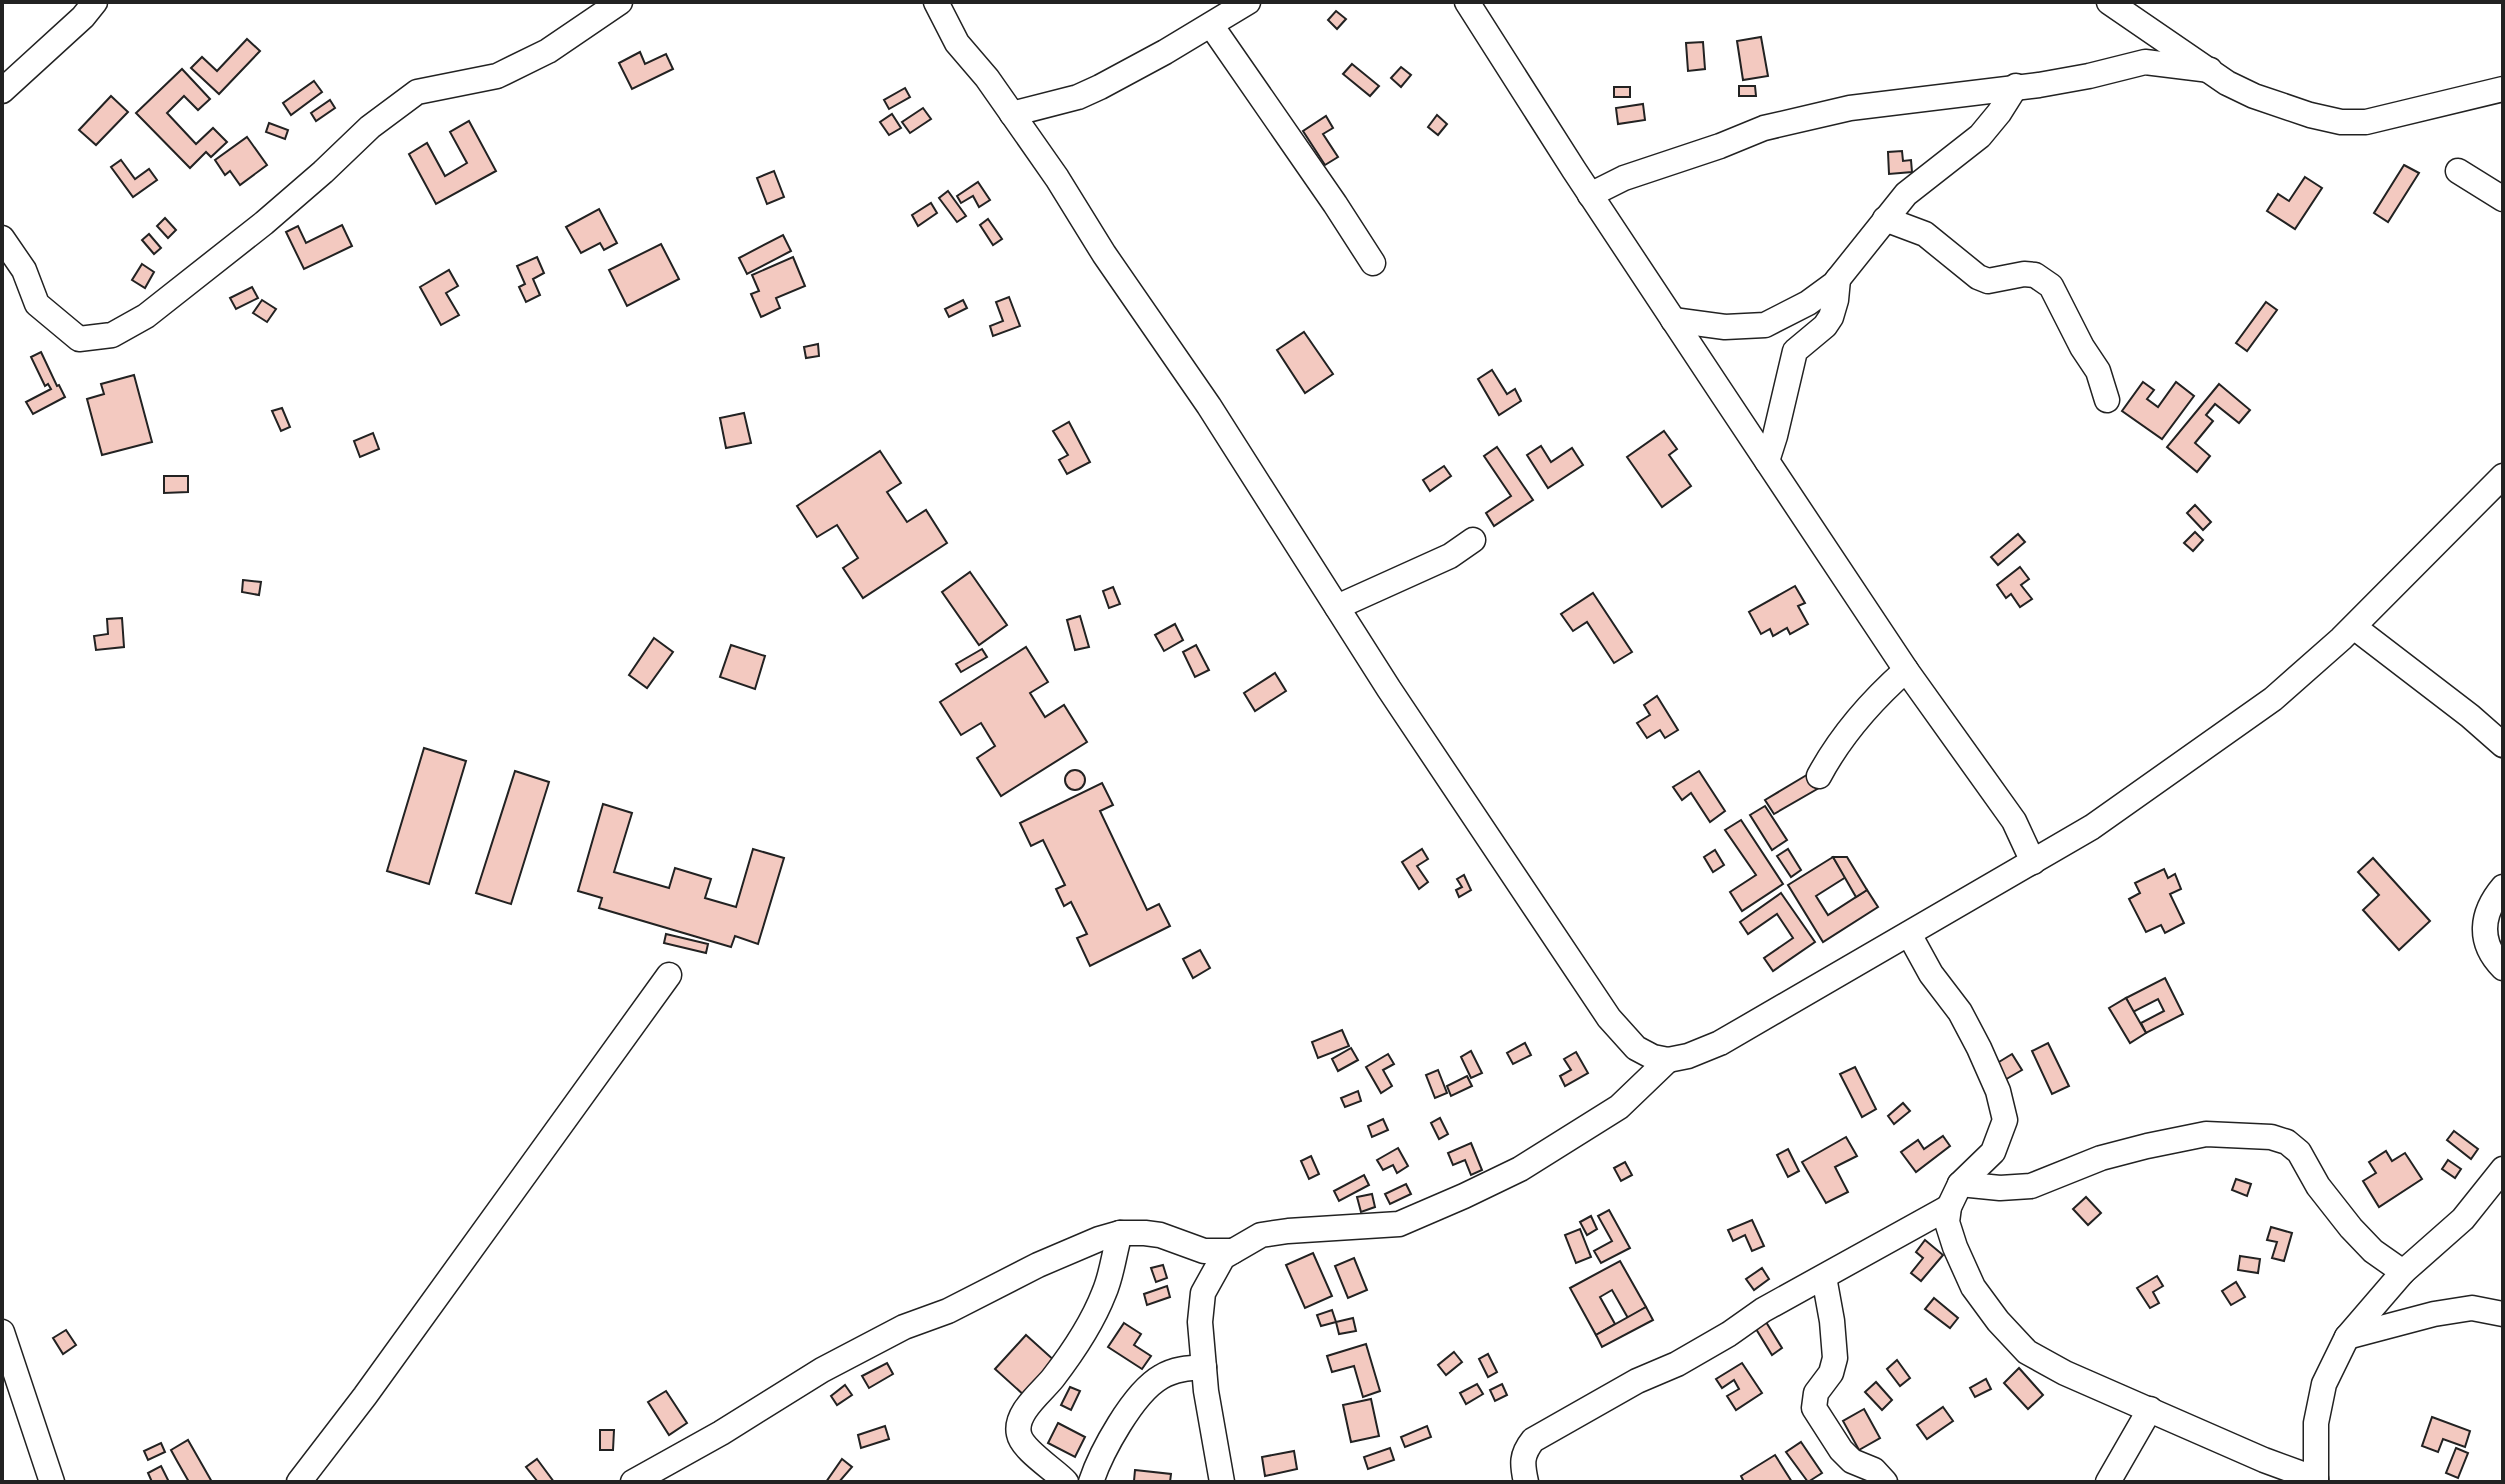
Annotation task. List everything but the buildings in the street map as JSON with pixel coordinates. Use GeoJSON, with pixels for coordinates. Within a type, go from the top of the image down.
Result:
{"type":"FeatureCollection","features":[{"type":"Feature","properties":{"kind":"street"},"geometry":{"type":"LineString","coordinates":[[2,91],[83,17],[95,2]]}},
{"type":"Feature","properties":{"kind":"street"},"geometry":{"type":"LineString","coordinates":[[2,238],[24,270],[37,304],[60,325],[79,339],[112,335],[146,316],[264,223],[370,127],[417,92],[497,76],[548,51],[620,2]]}},
{"type":"Feature","properties":{"kind":"street"},"geometry":{"type":"LineString","coordinates":[[936,2],[957,43],[987,78],[1057,178],[1104,254],[1209,406],[1406,715],[1609,1018],[1636,1048],[1653,1057],[1668,1060],[1688,1056],[1720,1043],[2092,827],[2273,699],[2354,627],[2503,476]]}},
{"type":"Feature","properties":{"kind":"street"},"geometry":{"type":"LineString","coordinates":[[1012,114],[1089,92],[1248,2]]}},
{"type":"Feature","properties":{"kind":"street"},"geometry":{"type":"LineString","coordinates":[[1467,2],[1590,195],[1906,670],[2014,821],[2033,862]]}},
{"type":"Feature","properties":{"kind":"street"},"geometry":{"type":"LineString","coordinates":[[2109,2],[2227,83],[2254,96],[2341,122],[2366,122],[2503,89]]}},
{"type":"Feature","properties":{"kind":"street"},"geometry":{"type":"LineString","coordinates":[[1211,25],[1373,263]]}},
{"type":"Feature","properties":{"kind":"street"},"geometry":{"type":"LineString","coordinates":[[1590,195],[1624,178],[1764,128],[1850,108],[2039,85],[2145,62],[2210,70]]}},
{"type":"Feature","properties":{"kind":"street"},"geometry":{"type":"LineString","coordinates":[[1673,320],[1725,327],[1765,325],[1808,303],[1838,279],[1915,185],[1980,136],[2016,86]]}},
{"type":"Feature","properties":{"kind":"street"},"geometry":{"type":"LineString","coordinates":[[2458,171],[2503,199]]}},
{"type":"Feature","properties":{"kind":"street"},"geometry":{"type":"LineString","coordinates":[[1885,219],[1925,234],[1978,277],[1988,281],[2035,275],[2051,286],[2098,371],[2107,400]]}},
{"type":"Feature","properties":{"kind":"street"},"geometry":{"type":"LineString","coordinates":[[1767,461],[1795,351],[1825,326],[1831,317],[1838,279]]}},
{"type":"Feature","properties":{"kind":"street"},"geometry":{"type":"LineString","coordinates":[[1337,607],[1450,556],[1473,540]]}},
{"type":"Feature","properties":{"kind":"street"},"geometry":{"type":"LineString","coordinates":[[2354,627],[2503,745]]}},
{"type":"Feature","properties":{"kind":"street"},"geometry":{"type":"LineString","coordinates":[[1819,776],[1839,741],[1872,702],[1906,670]]}},
{"type":"Feature","properties":{"kind":"street"},"geometry":{"type":"LineString","coordinates":[[2503,887],[2492,900],[2484,921],[2487,942],[2503,968]]}},
{"type":"Feature","properties":{"kind":"street"},"geometry":{"type":"LineString","coordinates":[[1909,934],[1931,974],[1960,1012],[1979,1048],[1998,1091],[2005,1120],[1993,1152],[1960,1184],[1949,1207],[1947,1222],[1973,1287],[1998,1321],[2027,1352],[2065,1373],[2316,1481],[2316,1423],[2324,1384],[2347,1337],[2403,1272],[2463,1219],[2503,1169]]}},
{"type":"Feature","properties":{"kind":"street"},"geometry":{"type":"LineString","coordinates":[[299,1482],[383,1372],[669,975]]}},
{"type":"Feature","properties":{"kind":"street"},"geometry":{"type":"LineString","coordinates":[[1222,1482],[1206,1391],[1200,1322],[1203,1293],[1223,1257],[1261,1235],[1399,1224],[1451,1201],[1520,1169],[1619,1107],[1668,1060]]}},
{"type":"Feature","properties":{"kind":"street"},"geometry":{"type":"LineString","coordinates":[[1960,1184],[2000,1188],[2031,1186],[2101,1158],[2206,1134],[2271,1137],[2287,1142],[2299,1152],[2318,1186],[2351,1228],[2373,1251],[2403,1272]]}},
{"type":"Feature","properties":{"kind":"street"},"geometry":{"type":"LineString","coordinates":[[1526,1482],[1524,1451],[1533,1440],[1637,1381],[1677,1364],[1763,1310],[1949,1207]]}},
{"type":"Feature","properties":{"kind":"street"},"geometry":{"type":"LineString","coordinates":[[633,1482],[721,1433],[822,1370],[904,1327],[948,1311],[1038,1265],[1099,1239],[1120,1233],[1160,1235],[1194,1249],[1233,1251]]}},
{"type":"Feature","properties":{"kind":"street"},"geometry":{"type":"LineString","coordinates":[[1066,1482],[1025,1443],[1019,1435],[1020,1423],[1024,1412],[1084,1335],[1105,1291],[1120,1233]]}},
{"type":"Feature","properties":{"kind":"street"},"geometry":{"type":"LineString","coordinates":[[1824,1277],[1835,1358],[1831,1373],[1816,1393],[1814,1408],[1841,1450],[1852,1461],[1874,1470],[1885,1482]]}},
{"type":"Feature","properties":{"kind":"street"},"geometry":{"type":"LineString","coordinates":[[2347,1337],[2434,1314],[2472,1308],[2503,1314]]}},
{"type":"Feature","properties":{"kind":"street"},"geometry":{"type":"LineString","coordinates":[[2,1332],[52,1482]]}},
{"type":"Feature","properties":{"kind":"street"},"geometry":{"type":"LineString","coordinates":[[1091,1482],[1119,1425],[1145,1391],[1159,1378],[1181,1369],[1204,1367]]}},
{"type":"Feature","properties":{"kind":"street"},"geometry":{"type":"LineString","coordinates":[[2108,1482],[2150,1409]]}}]}
